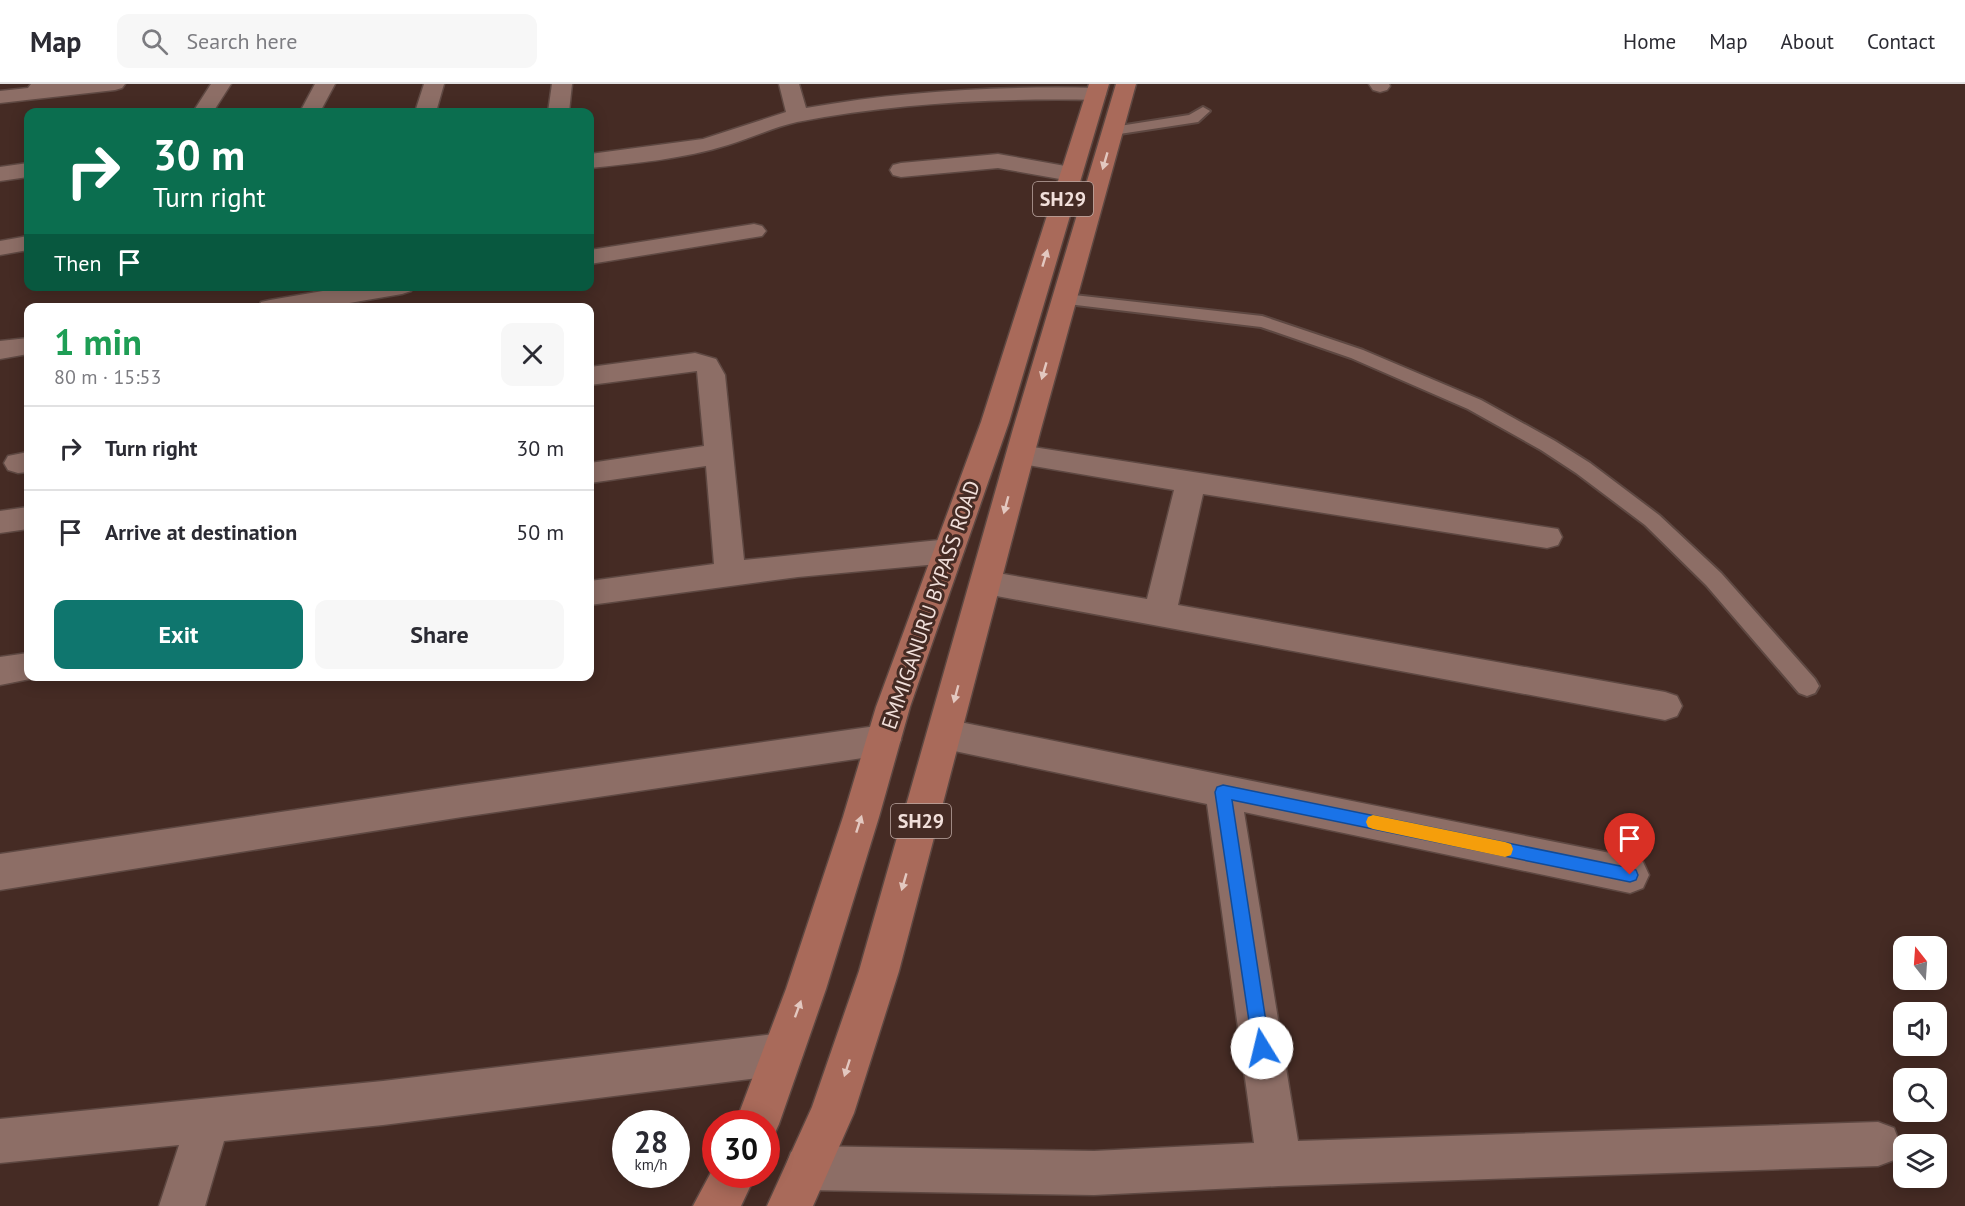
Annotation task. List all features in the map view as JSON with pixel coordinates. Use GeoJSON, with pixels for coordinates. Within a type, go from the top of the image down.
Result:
{"type":"FeatureCollection","features":[{"type":"Feature","properties":{"kind":"main road","name":"SH29"},"geometry":{"type":"LineString","coordinates":[[798,1187],[832,1113],[879,971],[986,583],[1014,435],[1063,307],[1126,84]]}},
{"type":"Feature","properties":{"kind":"main road","name":"EMMIGANURU BYPASS ROAD"},"geometry":{"type":"LineString","coordinates":[[762,1110],[848,860],[883,740],[949,551],[1014,435],[1028,314],[1097,89]]}},
{"type":"Feature","properties":{"kind":"main road"},"geometry":{"type":"LineString","coordinates":[[716,1206],[726,1188]]}},
{"type":"Feature","properties":{"kind":"street"},"geometry":{"type":"LineString","coordinates":[[0,97],[38,88],[115,84]]}},
{"type":"Feature","properties":{"kind":"street"},"geometry":{"type":"LineString","coordinates":[[206,108],[221,84]]}},
{"type":"Feature","properties":{"kind":"street"},"geometry":{"type":"LineString","coordinates":[[312,108],[325,84]]}},
{"type":"Feature","properties":{"kind":"street"},"geometry":{"type":"LineString","coordinates":[[427,108],[434,84]]}},
{"type":"Feature","properties":{"kind":"street"},"geometry":{"type":"LineString","coordinates":[[559,108],[562,84]]}},
{"type":"Feature","properties":{"kind":"street"},"geometry":{"type":"LineString","coordinates":[[789,84],[789,118]]}},
{"type":"Feature","properties":{"kind":"street"},"geometry":{"type":"LineString","coordinates":[[594,160],[681,149],[789,118],[904,93],[1026,88],[1097,89]]}},
{"type":"Feature","properties":{"kind":"street"},"geometry":{"type":"LineString","coordinates":[[901,170],[998,161],[1071,174]]}},
{"type":"Feature","properties":{"kind":"street"},"geometry":{"type":"LineString","coordinates":[[0,174],[24,171]]}},
{"type":"Feature","properties":{"kind":"street"},"geometry":{"type":"LineString","coordinates":[[594,256],[754,231]]}},
{"type":"Feature","properties":{"kind":"street"},"geometry":{"type":"LineString","coordinates":[[0,248],[24,244]]}},
{"type":"Feature","properties":{"kind":"street"},"geometry":{"type":"LineString","coordinates":[[300,303],[372,291]]}},
{"type":"Feature","properties":{"kind":"street"},"geometry":{"type":"LineString","coordinates":[[0,350],[24,347]]}},
{"type":"Feature","properties":{"kind":"street"},"geometry":{"type":"LineString","coordinates":[[594,375],[684,363],[695,362],[707,365],[712,375],[730,574]]}},
{"type":"Feature","properties":{"kind":"street"},"geometry":{"type":"LineString","coordinates":[[1014,435],[1191,481],[1547,537]]}},
{"type":"Feature","properties":{"kind":"street"},"geometry":{"type":"LineString","coordinates":[[594,472],[720,454]]}},
{"type":"Feature","properties":{"kind":"street"},"geometry":{"type":"LineString","coordinates":[[1160,614],[1191,481]]}},
{"type":"Feature","properties":{"kind":"street"},"geometry":{"type":"LineString","coordinates":[[0,522],[24,519]]}},
{"type":"Feature","properties":{"kind":"street"},"geometry":{"type":"LineString","coordinates":[[594,592],[798,565],[949,551]]}},
{"type":"Feature","properties":{"kind":"street"},"geometry":{"type":"LineString","coordinates":[[986,583],[1665,706]]}},
{"type":"Feature","properties":{"kind":"street"},"geometry":{"type":"LineString","coordinates":[[0,671],[24,668]]}},
{"type":"Feature","properties":{"kind":"street"},"geometry":{"type":"LineString","coordinates":[[945,734],[1630,875]]}},
{"type":"Feature","properties":{"kind":"street"},"geometry":{"type":"LineString","coordinates":[[0,872],[462,801],[883,740]]}},
{"type":"Feature","properties":{"kind":"street"},"geometry":{"type":"LineString","coordinates":[[1223,792],[1279,1164]]}},
{"type":"Feature","properties":{"kind":"street"},"geometry":{"type":"LineString","coordinates":[[0,1141],[394,1102],[782,1054]]}},
{"type":"Feature","properties":{"kind":"street"},"geometry":{"type":"LineString","coordinates":[[182,1206],[208,1121]]}},
{"type":"Feature","properties":{"kind":"street"},"geometry":{"type":"LineString","coordinates":[[798,1187],[1279,1164],[1878,1144]]}},
{"type":"Feature","properties":{"kind":"lane"},"geometry":{"type":"LineString","coordinates":[[1113,131],[1192,119],[1203,111]]}},
{"type":"Feature","properties":{"kind":"lane"},"geometry":{"type":"LineString","coordinates":[[1063,307],[1234,316],[1262,322],[1289,329],[1411,375],[1474,403],[1539,439],[1653,521],[1695,561],[1807,686]]}},
{"type":"Feature","properties":{"kind":"slow traffic"},"geometry":{"type":"LineString","coordinates":[[1373,822],[1505,849]]}},
{"type":"Feature","properties":{"kind":"route"},"geometry":{"type":"LineString","coordinates":[[1262,1048],[1223,792],[1630,875]]}}]}
